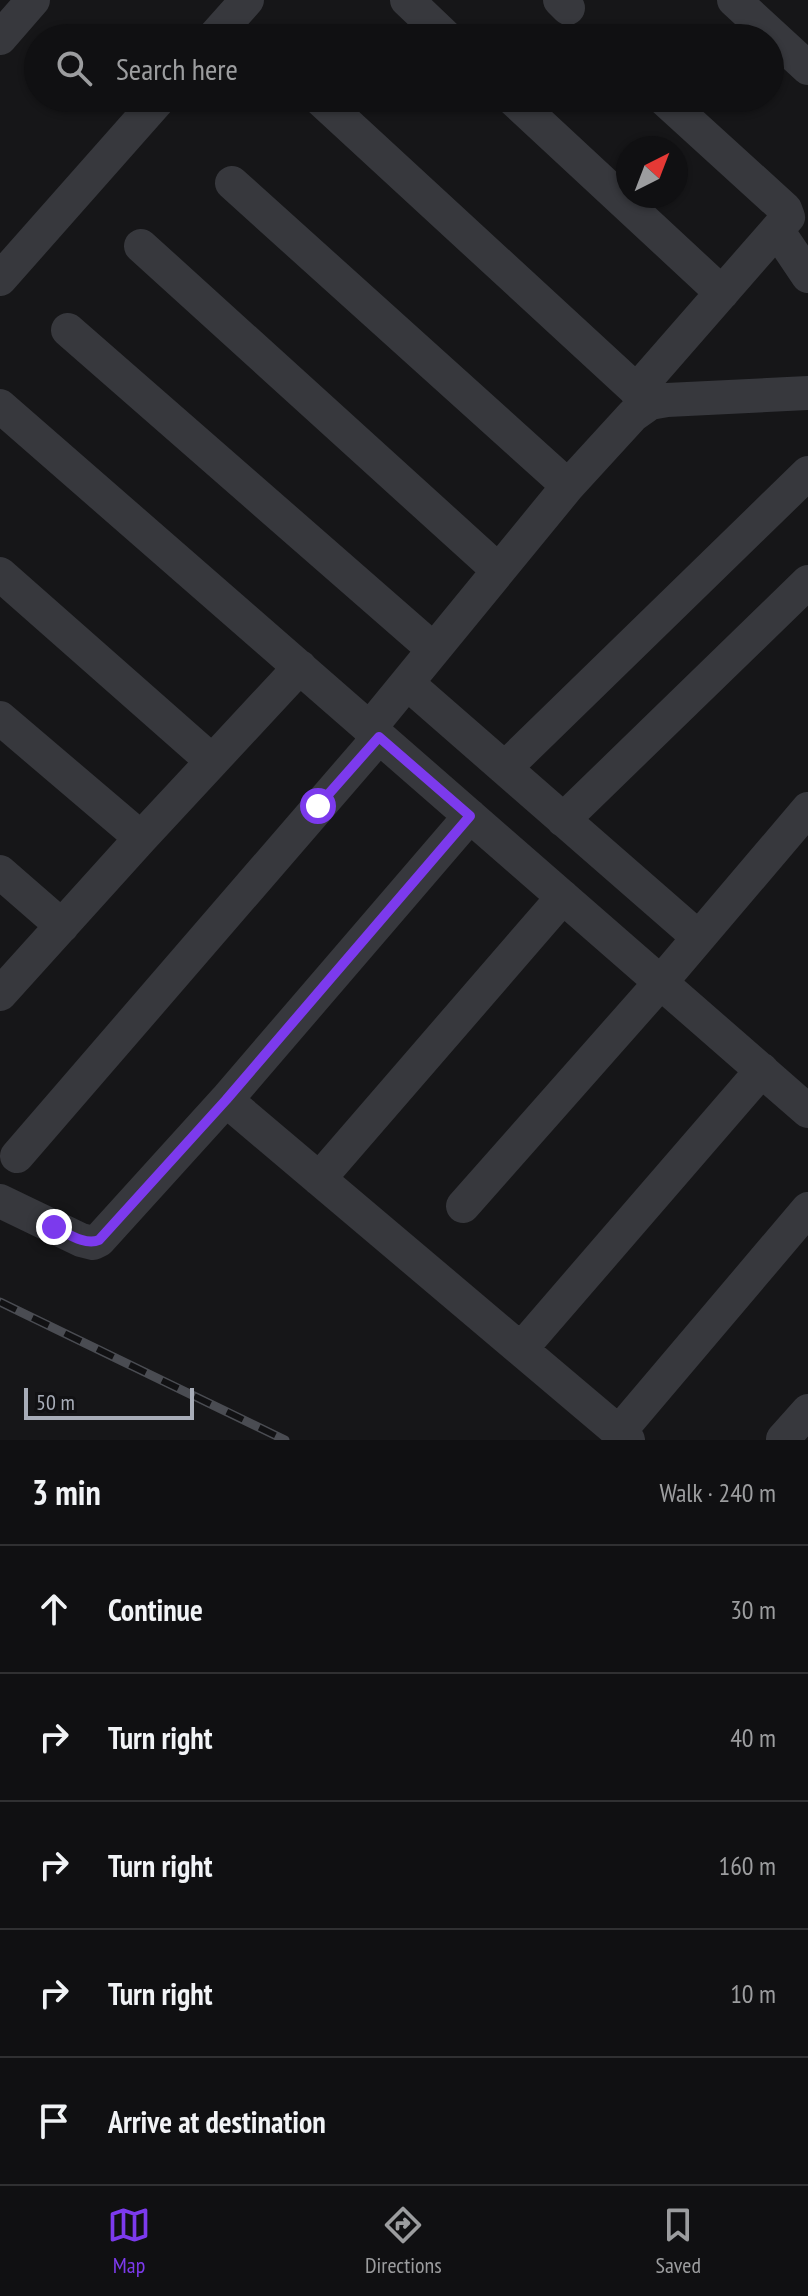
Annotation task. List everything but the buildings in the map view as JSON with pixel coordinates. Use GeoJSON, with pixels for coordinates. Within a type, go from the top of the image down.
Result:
{"type":"FeatureCollection","features":[{"type":"Feature","properties":{"kind":"street"},"geometry":{"type":"LineString","coordinates":[[226,24],[247,0]]}},
{"type":"Feature","properties":{"kind":"street"},"geometry":{"type":"LineString","coordinates":[[407,0],[432,24]]}},
{"type":"Feature","properties":{"kind":"street"},"geometry":{"type":"LineString","coordinates":[[734,0],[760,24]]}},
{"type":"Feature","properties":{"kind":"street"},"geometry":{"type":"LineString","coordinates":[[0,38],[24,3]]}},
{"type":"Feature","properties":{"kind":"street"},"geometry":{"type":"LineString","coordinates":[[784,46],[808,68]]}},
{"type":"Feature","properties":{"kind":"street"},"geometry":{"type":"LineString","coordinates":[[0,279],[148,112]]}},
{"type":"Feature","properties":{"kind":"street"},"geometry":{"type":"LineString","coordinates":[[334,112],[643,397],[808,393]]}},
{"type":"Feature","properties":{"kind":"street"},"geometry":{"type":"LineString","coordinates":[[527,112],[722,293]]}},
{"type":"Feature","properties":{"kind":"street"},"geometry":{"type":"LineString","coordinates":[[17,1156],[374,733],[433,649],[568,486],[633,415],[643,397],[722,293],[788,217],[785,209],[678,112]]}},
{"type":"Feature","properties":{"kind":"street"},"geometry":{"type":"LineString","coordinates":[[232,183],[568,486]]}},
{"type":"Feature","properties":{"kind":"street"},"geometry":{"type":"LineString","coordinates":[[777,230],[808,276]]}},
{"type":"Feature","properties":{"kind":"street"},"geometry":{"type":"LineString","coordinates":[[141,246],[498,570]]}},
{"type":"Feature","properties":{"kind":"street"},"geometry":{"type":"LineString","coordinates":[[68,330],[433,649]]}},
{"type":"Feature","properties":{"kind":"street"},"geometry":{"type":"LineString","coordinates":[[0,406],[808,1111]]}},
{"type":"Feature","properties":{"kind":"street"},"geometry":{"type":"LineString","coordinates":[[505,768],[808,473]]}},
{"type":"Feature","properties":{"kind":"street"},"geometry":{"type":"LineString","coordinates":[[0,574],[212,761]]}},
{"type":"Feature","properties":{"kind":"street"},"geometry":{"type":"LineString","coordinates":[[563,820],[808,582]]}},
{"type":"Feature","properties":{"kind":"street"},"geometry":{"type":"LineString","coordinates":[[5,980],[62,926],[300,667]]}},
{"type":"Feature","properties":{"kind":"street"},"geometry":{"type":"LineString","coordinates":[[407,683],[698,937]]}},
{"type":"Feature","properties":{"kind":"street"},"geometry":{"type":"LineString","coordinates":[[0,718],[141,838]]}},
{"type":"Feature","properties":{"kind":"street"},"geometry":{"type":"LineString","coordinates":[[463,1206],[661,982],[808,809]]}},
{"type":"Feature","properties":{"kind":"street"},"geometry":{"type":"LineString","coordinates":[[0,1201],[81,1240],[93,1243],[99,1240],[226,1100],[470,816]]}},
{"type":"Feature","properties":{"kind":"street"},"geometry":{"type":"LineString","coordinates":[[0,872],[62,926]]}},
{"type":"Feature","properties":{"kind":"street"},"geometry":{"type":"LineString","coordinates":[[319,1179],[563,897]]}},
{"type":"Feature","properties":{"kind":"street"},"geometry":{"type":"LineString","coordinates":[[521,1349],[762,1070]]}},
{"type":"Feature","properties":{"kind":"street"},"geometry":{"type":"LineString","coordinates":[[226,1100],[624,1436],[808,1209]]}},
{"type":"Feature","properties":{"kind":"street"},"geometry":{"type":"LineString","coordinates":[[783,1439],[808,1411]]}},
{"type":"Feature","properties":{"kind":"railway"},"geometry":{"type":"LineString","coordinates":[[0,1302],[285,1440]]}},
{"type":"Feature","properties":{"kind":"route"},"geometry":{"type":"LineString","coordinates":[[54,1227],[81,1240],[93,1243],[99,1240],[226,1100],[470,816],[379,737],[318,806]]}}]}
